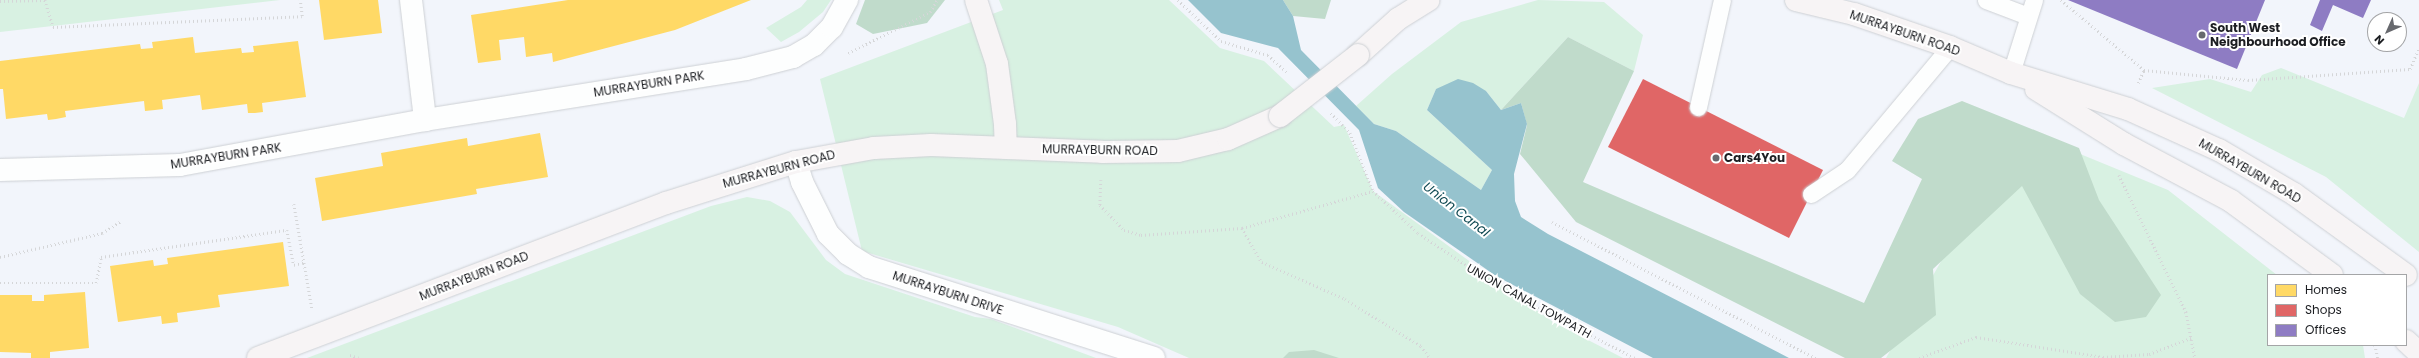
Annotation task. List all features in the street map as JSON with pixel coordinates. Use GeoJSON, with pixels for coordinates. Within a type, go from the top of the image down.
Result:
{"type":"FeatureCollection","features":[{"type":"Feature","properties":{"kind":"street"},"geometry":{"type":"LineString","coordinates":[[411,0],[425,120]]}},
{"type":"Feature","properties":{"kind":"street","name":"MURRAYBURN PARK"},"geometry":{"type":"LineString","coordinates":[[0,170],[180,165],[425,120],[746,69],[793,57],[814,45],[832,27],[847,0]]}},
{"type":"Feature","properties":{"kind":"street"},"geometry":{"type":"LineString","coordinates":[[976,0],[997,64],[1005,124],[1006,148]]}},
{"type":"Feature","properties":{"kind":"street","name":"MURRAYBURN ROAD"},"geometry":{"type":"LineString","coordinates":[[258,358],[317,337],[666,203],[796,162],[874,148],[931,145],[1102,152],[1178,151],[1228,139],[1280,116],[1358,55],[1398,19],[1429,0]]}},
{"type":"Feature","properties":{"kind":"street","name":"MURRAYBURN ROAD"},"geometry":{"type":"LineString","coordinates":[[1796,0],[1854,14],[1950,47],[2011,73],[2128,109],[2219,150],[2294,194],[2405,274]]}},
{"type":"Feature","properties":{"kind":"street","name":"MURRAYBURN ROAD"},"geometry":{"type":"LineString","coordinates":[[2011,73],[2124,144],[2231,202],[2331,274]]}},
{"type":"Feature","properties":{"kind":"street","name":"MURRAYBURN DRIVE"},"geometry":{"type":"LineString","coordinates":[[796,162],[802,182],[828,234],[848,254],[869,267],[1154,358]]}},
{"type":"Feature","properties":{"kind":"street","name":"MURRAYBURN ROAD"},"geometry":{"type":"LineString","coordinates":[[2407,276],[2419,284]]}},
{"type":"Feature","properties":{"kind":"street"},"geometry":{"type":"LineString","coordinates":[[2407,342],[2419,353]]}},
{"type":"Feature","properties":{"kind":"lane"},"geometry":{"type":"LineString","coordinates":[[1698,107],[1722,0]]}},
{"type":"Feature","properties":{"kind":"lane"},"geometry":{"type":"LineString","coordinates":[[1986,0],[2028,16]]}},
{"type":"Feature","properties":{"kind":"lane"},"geometry":{"type":"LineString","coordinates":[[2011,73],[2034,0]]}},
{"type":"Feature","properties":{"kind":"lane"},"geometry":{"type":"LineString","coordinates":[[1811,194],[1847,170],[1950,47]]}},
{"type":"Feature","properties":{"kind":"path"},"geometry":{"type":"LineString","coordinates":[[0,1],[45,0],[54,26],[302,16],[300,0]]}},
{"type":"Feature","properties":{"kind":"path"},"geometry":{"type":"LineString","coordinates":[[2061,0],[2144,70],[2248,80],[2410,69],[2419,48]]}},
{"type":"Feature","properties":{"kind":"path"},"geometry":{"type":"LineString","coordinates":[[2128,109],[2144,70]]}},
{"type":"Feature","properties":{"kind":"path"},"geometry":{"type":"LineString","coordinates":[[2124,144],[2119,175],[2186,312],[2195,358]]}},
{"type":"Feature","properties":{"kind":"path"},"geometry":{"type":"LineString","coordinates":[[1102,152],[1100,206],[1124,230],[1141,235],[1242,228],[1262,262],[1345,299],[1421,346],[1430,358]]}},
{"type":"Feature","properties":{"kind":"path","name":"UNION CANAL TOWPATH"},"geometry":{"type":"LineString","coordinates":[[1242,228],[1373,191],[1395,214],[1418,233],[1482,277],[1635,358]]}},
{"type":"Feature","properties":{"kind":"path"},"geometry":{"type":"LineString","coordinates":[[294,204],[317,337]]}},
{"type":"Feature","properties":{"kind":"path"},"geometry":{"type":"LineString","coordinates":[[0,258],[102,233],[121,221]]}},
{"type":"Feature","properties":{"kind":"path"},"geometry":{"type":"LineString","coordinates":[[1552,222],[1816,358]]}},
{"type":"Feature","properties":{"kind":"path"},"geometry":{"type":"LineString","coordinates":[[0,283],[96,283],[101,257],[287,230],[294,265],[304,262]]}},
{"type":"Feature","properties":{"kind":"path"},"geometry":{"type":"LineString","coordinates":[[1919,358],[1976,337],[2103,357],[2149,354],[2191,338]]}},
{"type":"Feature","properties":{"kind":"path"},"geometry":{"type":"LineString","coordinates":[[2375,346],[2378,358]]}},
{"type":"Feature","properties":{"kind":"green space"},"geometry":{"type":"Polygon","coordinates":[[[0,0],[280,0],[0,32],[0,0]]]}},
{"type":"Feature","properties":{"kind":"green space"},"geometry":{"type":"Polygon","coordinates":[[[807,0],[831,0],[823,12],[799,32],[781,42],[766,28],[801,7],[807,0]]]}},
{"type":"Feature","properties":{"kind":"green space"},"geometry":{"type":"Polygon","coordinates":[[[865,0],[945,0],[927,23],[873,34],[856,24],[865,0]]]}},
{"type":"Feature","properties":{"kind":"green space"},"geometry":{"type":"Polygon","coordinates":[[[999,0],[1169,0],[1220,48],[1264,61],[1334,127],[1344,125],[1373,191],[1553,322],[1623,358],[1189,358],[1118,327],[862,251],[820,79],[1003,10],[999,0]]]}},
{"type":"Feature","properties":{"kind":"green space"},"geometry":{"type":"Polygon","coordinates":[[[1283,0],[1331,0],[1325,19],[1293,16],[1283,0]]]}},
{"type":"Feature","properties":{"kind":"green space"},"geometry":{"type":"Polygon","coordinates":[[[1538,0],[1604,2],[1643,35],[1634,71],[1568,37],[1501,110],[1486,91],[1436,89],[1427,110],[1492,170],[1481,190],[1396,131],[1374,124],[1356,106],[1392,74],[1461,22],[1538,0]]]}},
{"type":"Feature","properties":{"kind":"green space"},"geometry":{"type":"Polygon","coordinates":[[[1568,37],[1634,71],[1583,182],[1864,303],[1922,179],[1892,161],[1918,119],[1962,101],[2079,148],[2099,200],[2161,295],[2146,317],[2115,322],[2080,294],[2022,186],[1933,269],[1936,315],[1881,358],[1845,358],[1576,222],[1520,154],[1527,125],[1521,103],[1501,110],[1568,37]]]}},
{"type":"Feature","properties":{"kind":"green space"},"geometry":{"type":"Polygon","coordinates":[[[2281,68],[2404,118],[2419,83],[2419,252],[2326,177],[2152,88],[2210,79],[2251,92],[2262,75],[2281,68]]]}},
{"type":"Feature","properties":{"kind":"green space"},"geometry":{"type":"Polygon","coordinates":[[[2017,128],[2168,190],[2276,274],[2267,274],[2267,346],[2363,346],[2365,358],[1886,358],[2017,128]]]}},
{"type":"Feature","properties":{"kind":"green space"},"geometry":{"type":"Polygon","coordinates":[[[747,197],[770,201],[790,212],[826,260],[845,274],[975,317],[991,319],[1096,358],[307,358],[711,206],[747,197]]]}},
{"type":"Feature","properties":{"kind":"green space"},"geometry":{"type":"Polygon","coordinates":[[[1314,350],[1339,358],[1283,358],[1289,352],[1314,350]]]}},
{"type":"Feature","properties":{"kind":"water","name":"Union Canal"},"geometry":{"type":"Polygon","coordinates":[[[1188,0],[1283,0],[1293,16],[1301,50],[1374,124],[1396,131],[1481,190],[1492,170],[1427,110],[1436,89],[1458,79],[1473,83],[1486,91],[1501,110],[1521,103],[1527,124],[1514,174],[1515,201],[1521,217],[1548,234],[1789,358],[1653,358],[1496,276],[1404,212],[1378,188],[1359,130],[1278,48],[1221,33],[1188,0]]]}},
{"type":"Feature","properties":{"kind":"building: Homes"},"geometry":{"type":"Polygon","coordinates":[[[319,0],[378,0],[382,33],[324,40],[319,0]]]}},
{"type":"Feature","properties":{"kind":"building: Homes"},"geometry":{"type":"Polygon","coordinates":[[[568,0],[751,0],[675,30],[553,62],[552,53],[526,57],[524,37],[499,40],[501,60],[478,63],[471,15],[568,0]]]}},
{"type":"Feature","properties":{"kind":"building: Homes"},"geometry":{"type":"Polygon","coordinates":[[[193,37],[195,53],[241,48],[242,53],[254,52],[253,46],[298,41],[306,97],[262,103],[263,112],[255,113],[248,113],[247,104],[202,110],[200,95],[162,100],[163,109],[155,110],[145,111],[144,101],[65,111],[66,117],[56,119],[48,120],[47,114],[6,119],[3,89],[0,89],[0,61],[140,44],[141,49],[153,48],[152,42],[193,37]]]}},
{"type":"Feature","properties":{"kind":"building: Homes"},"geometry":{"type":"Polygon","coordinates":[[[540,133],[548,177],[476,189],[477,194],[322,221],[315,178],[383,166],[381,153],[467,138],[468,146],[540,133]]]}},
{"type":"Feature","properties":{"kind":"building: Homes"},"geometry":{"type":"Polygon","coordinates":[[[283,242],[289,286],[218,295],[220,307],[177,313],[178,322],[162,324],[161,316],[118,322],[110,266],[153,260],[154,266],[168,264],[167,258],[283,242]]]}},
{"type":"Feature","properties":{"kind":"building: Homes"},"geometry":{"type":"Polygon","coordinates":[[[85,292],[89,348],[50,352],[50,358],[31,358],[31,353],[0,352],[0,295],[32,295],[32,301],[44,301],[44,295],[85,292]]]}},
{"type":"Feature","properties":{"kind":"building: Shops","name":"Cars4You"},"geometry":{"type":"Polygon","coordinates":[[[1643,79],[1823,170],[1789,238],[1608,147],[1643,79]]]}},
{"type":"Feature","properties":{"kind":"building: Offices","name":"South West Neighbourhood Office"},"geometry":{"type":"Polygon","coordinates":[[[2068,0],[2265,0],[2237,69],[2068,0]]]}},
{"type":"Feature","properties":{"kind":"building: Offices"},"geometry":{"type":"Polygon","coordinates":[[[2320,0],[2371,0],[2363,18],[2333,5],[2322,31],[2310,25],[2320,0]]]}},
{"type":"Feature","properties":{"kind":"place","name":"South West Neighbourhood Office"},"geometry":{"type":"Point","coordinates":[2202,35]}},
{"type":"Feature","properties":{"kind":"place","name":"Cars4You"},"geometry":{"type":"Point","coordinates":[1716,158]}}]}
